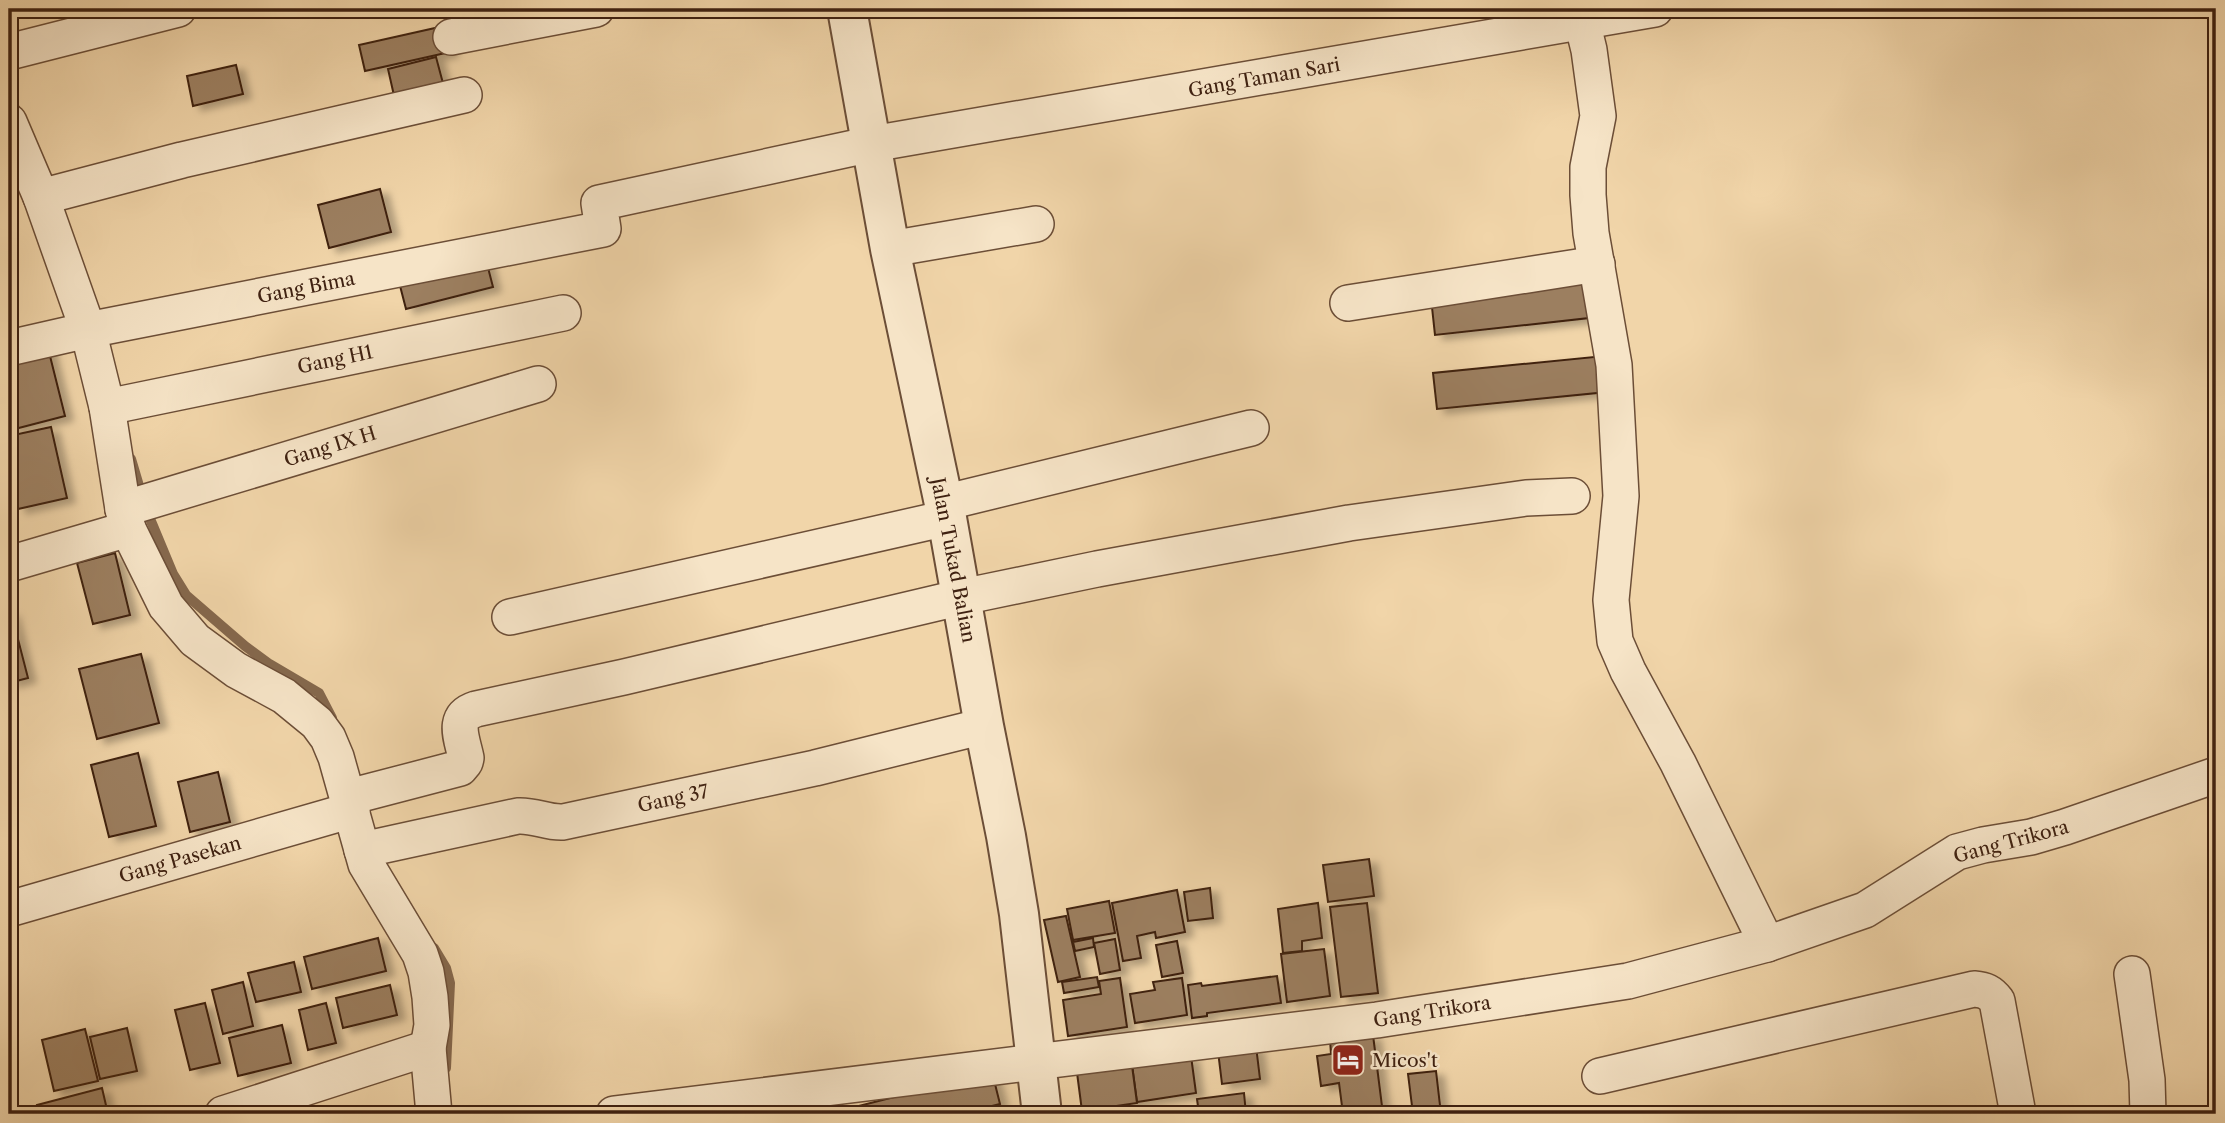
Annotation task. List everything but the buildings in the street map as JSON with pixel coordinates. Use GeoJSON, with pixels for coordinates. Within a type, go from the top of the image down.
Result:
{"type":"FeatureCollection","features":[{"type":"Feature","properties":{"kind":"street"},"geometry":{"type":"LineString","coordinates":[[9,52],[178,9]]}},
{"type":"Feature","properties":{"kind":"street"},"geometry":{"type":"LineString","coordinates":[[451,37],[596,9]]}},
{"type":"Feature","properties":{"kind":"street","name":"Jalan Tukad Balian"},"geometry":{"type":"LineString","coordinates":[[847,9],[890,249],[962,597],[1006,836],[1019,914],[1042,1114]]}},
{"type":"Feature","properties":{"kind":"street","name":"Gang Taman Sari"},"geometry":{"type":"LineString","coordinates":[[603,229],[599,203],[872,144],[1581,15],[1655,9]]}},
{"type":"Feature","properties":{"kind":"street"},"geometry":{"type":"LineString","coordinates":[[1581,15],[1598,116],[1588,167],[1591,233],[1614,365],[1622,496],[1611,600],[1615,641],[1767,944]]}},
{"type":"Feature","properties":{"kind":"street"},"geometry":{"type":"LineString","coordinates":[[41,197],[183,160],[464,95]]}},
{"type":"Feature","properties":{"kind":"street"},"geometry":{"type":"LineString","coordinates":[[9,122],[17,163],[41,197],[88,330],[107,407],[125,519],[166,606],[195,640],[236,670],[284,696],[317,723],[328,738],[351,803],[366,864],[420,954],[426,972],[432,1024],[428,1048],[434,1114]]}},
{"type":"Feature","properties":{"kind":"street"},"geometry":{"type":"LineString","coordinates":[[890,249],[1036,224]]}},
{"type":"Feature","properties":{"kind":"street","name":"Gang Bima"},"geometry":{"type":"LineString","coordinates":[[9,348],[88,330],[603,229]]}},
{"type":"Feature","properties":{"kind":"street"},"geometry":{"type":"LineString","coordinates":[[1348,303],[1597,264]]}},
{"type":"Feature","properties":{"kind":"street","name":"Gang H1"},"geometry":{"type":"LineString","coordinates":[[107,407],[563,313]]}},
{"type":"Feature","properties":{"kind":"street","name":"Gang IX H"},"geometry":{"type":"LineString","coordinates":[[9,564],[125,519],[538,384]]}},
{"type":"Feature","properties":{"kind":"street"},"geometry":{"type":"LineString","coordinates":[[510,617],[945,511],[1251,428]]}},
{"type":"Feature","properties":{"kind":"street","name":"Gang Pasekan"},"geometry":{"type":"LineString","coordinates":[[9,909],[460,768],[466,758],[460,725],[468,711],[809,635],[962,597],[1097,569],[1349,523],[1525,498],[1572,496]]}},
{"type":"Feature","properties":{"kind":"street","name":"Gang 37"},"geometry":{"type":"LineString","coordinates":[[362,850],[518,816],[538,817],[551,823],[563,822],[815,768],[984,726]]}},
{"type":"Feature","properties":{"kind":"street","name":"Gang Trikora"},"geometry":{"type":"LineString","coordinates":[[614,1114],[1377,1020],[1628,981],[1767,944],[1865,910],[1957,852],[2053,831],[2216,775]]}},
{"type":"Feature","properties":{"kind":"street"},"geometry":{"type":"LineString","coordinates":[[2132,974],[2147,1080],[2148,1114]]}},
{"type":"Feature","properties":{"kind":"street"},"geometry":{"type":"LineString","coordinates":[[1600,1076],[1974,989],[1984,989],[1997,1001],[2018,1114]]}},
{"type":"Feature","properties":{"kind":"street"},"geometry":{"type":"LineString","coordinates":[[223,1114],[428,1048]]}},
{"type":"Feature","properties":{"kind":"waterway"},"geometry":{"type":"LineString","coordinates":[[9,94],[18,116]]}},
{"type":"Feature","properties":{"kind":"waterway"},"geometry":{"type":"LineString","coordinates":[[131,459],[142,496]]}},
{"type":"Feature","properties":{"kind":"waterway"},"geometry":{"type":"LineString","coordinates":[[146,509],[173,574],[186,595],[268,663],[319,693],[332,718]]}},
{"type":"Feature","properties":{"kind":"waterway"},"geometry":{"type":"LineString","coordinates":[[434,948],[446,968],[450,983],[446,1068]]}},
{"type":"Feature","properties":{"kind":"place","name":"Micos't"},"geometry":{"type":"Point","coordinates":[1348,1060]}}]}
